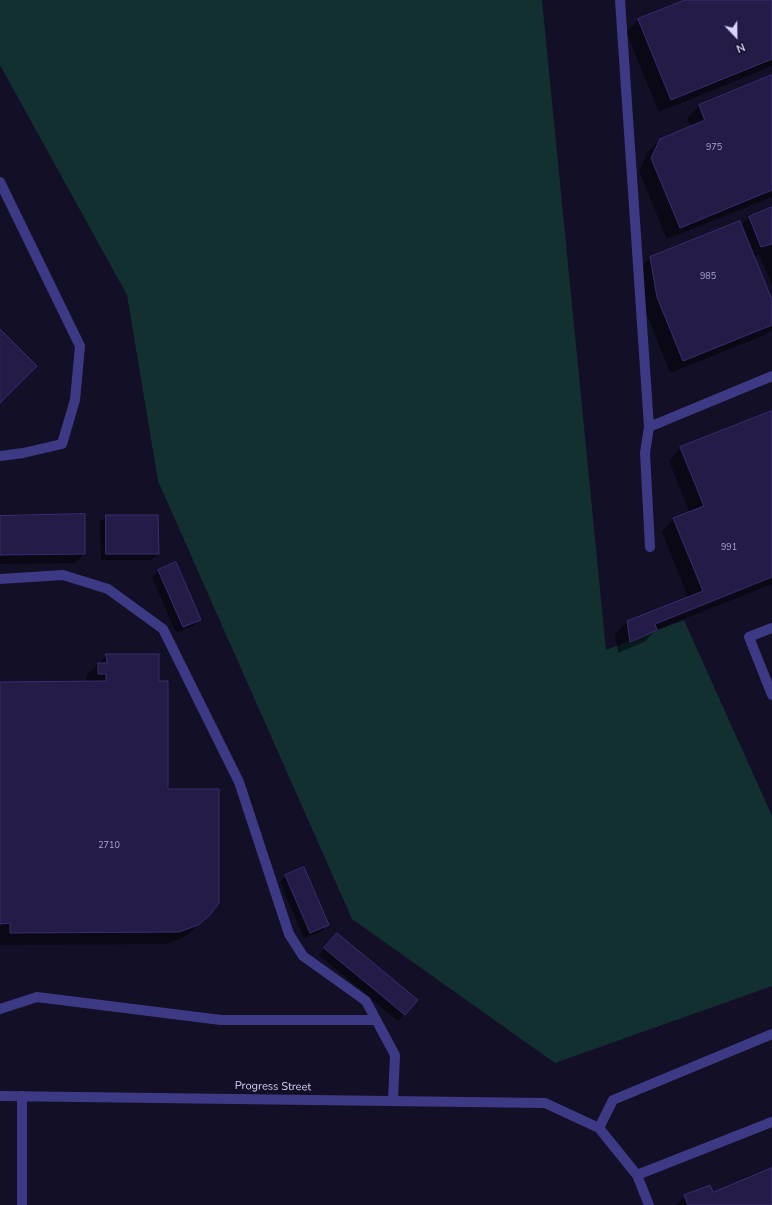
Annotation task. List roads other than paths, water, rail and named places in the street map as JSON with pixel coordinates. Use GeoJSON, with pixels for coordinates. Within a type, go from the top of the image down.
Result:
{"type":"FeatureCollection","features":[{"type":"Feature","properties":{"kind":"street"},"geometry":{"type":"LineString","coordinates":[[619,0],[648,427],[645,453],[650,547]]}},
{"type":"Feature","properties":{"kind":"street"},"geometry":{"type":"LineString","coordinates":[[0,182],[80,346],[75,400],[62,444],[23,453],[0,456]]}},
{"type":"Feature","properties":{"kind":"street"},"geometry":{"type":"LineString","coordinates":[[648,427],[772,376]]}},
{"type":"Feature","properties":{"kind":"street"},"geometry":{"type":"LineString","coordinates":[[0,579],[63,575],[108,589],[163,629],[239,782],[289,934],[303,956],[366,1002],[395,1055],[393,1101]]}},
{"type":"Feature","properties":{"kind":"street"},"geometry":{"type":"LineString","coordinates":[[772,628],[749,637],[772,695]]}},
{"type":"Feature","properties":{"kind":"street"},"geometry":{"type":"LineString","coordinates":[[0,1009],[37,997],[221,1020],[376,1020]]}},
{"type":"Feature","properties":{"kind":"street"},"geometry":{"type":"LineString","coordinates":[[649,1205],[637,1175],[599,1128],[613,1100],[772,1034]]}},
{"type":"Feature","properties":{"kind":"street","name":"Progress Street"},"geometry":{"type":"LineString","coordinates":[[0,1096],[545,1103],[599,1128]]}},
{"type":"Feature","properties":{"kind":"street"},"geometry":{"type":"LineString","coordinates":[[22,1096],[22,1205]]}},
{"type":"Feature","properties":{"kind":"street"},"geometry":{"type":"LineString","coordinates":[[637,1175],[772,1122]]}}]}
